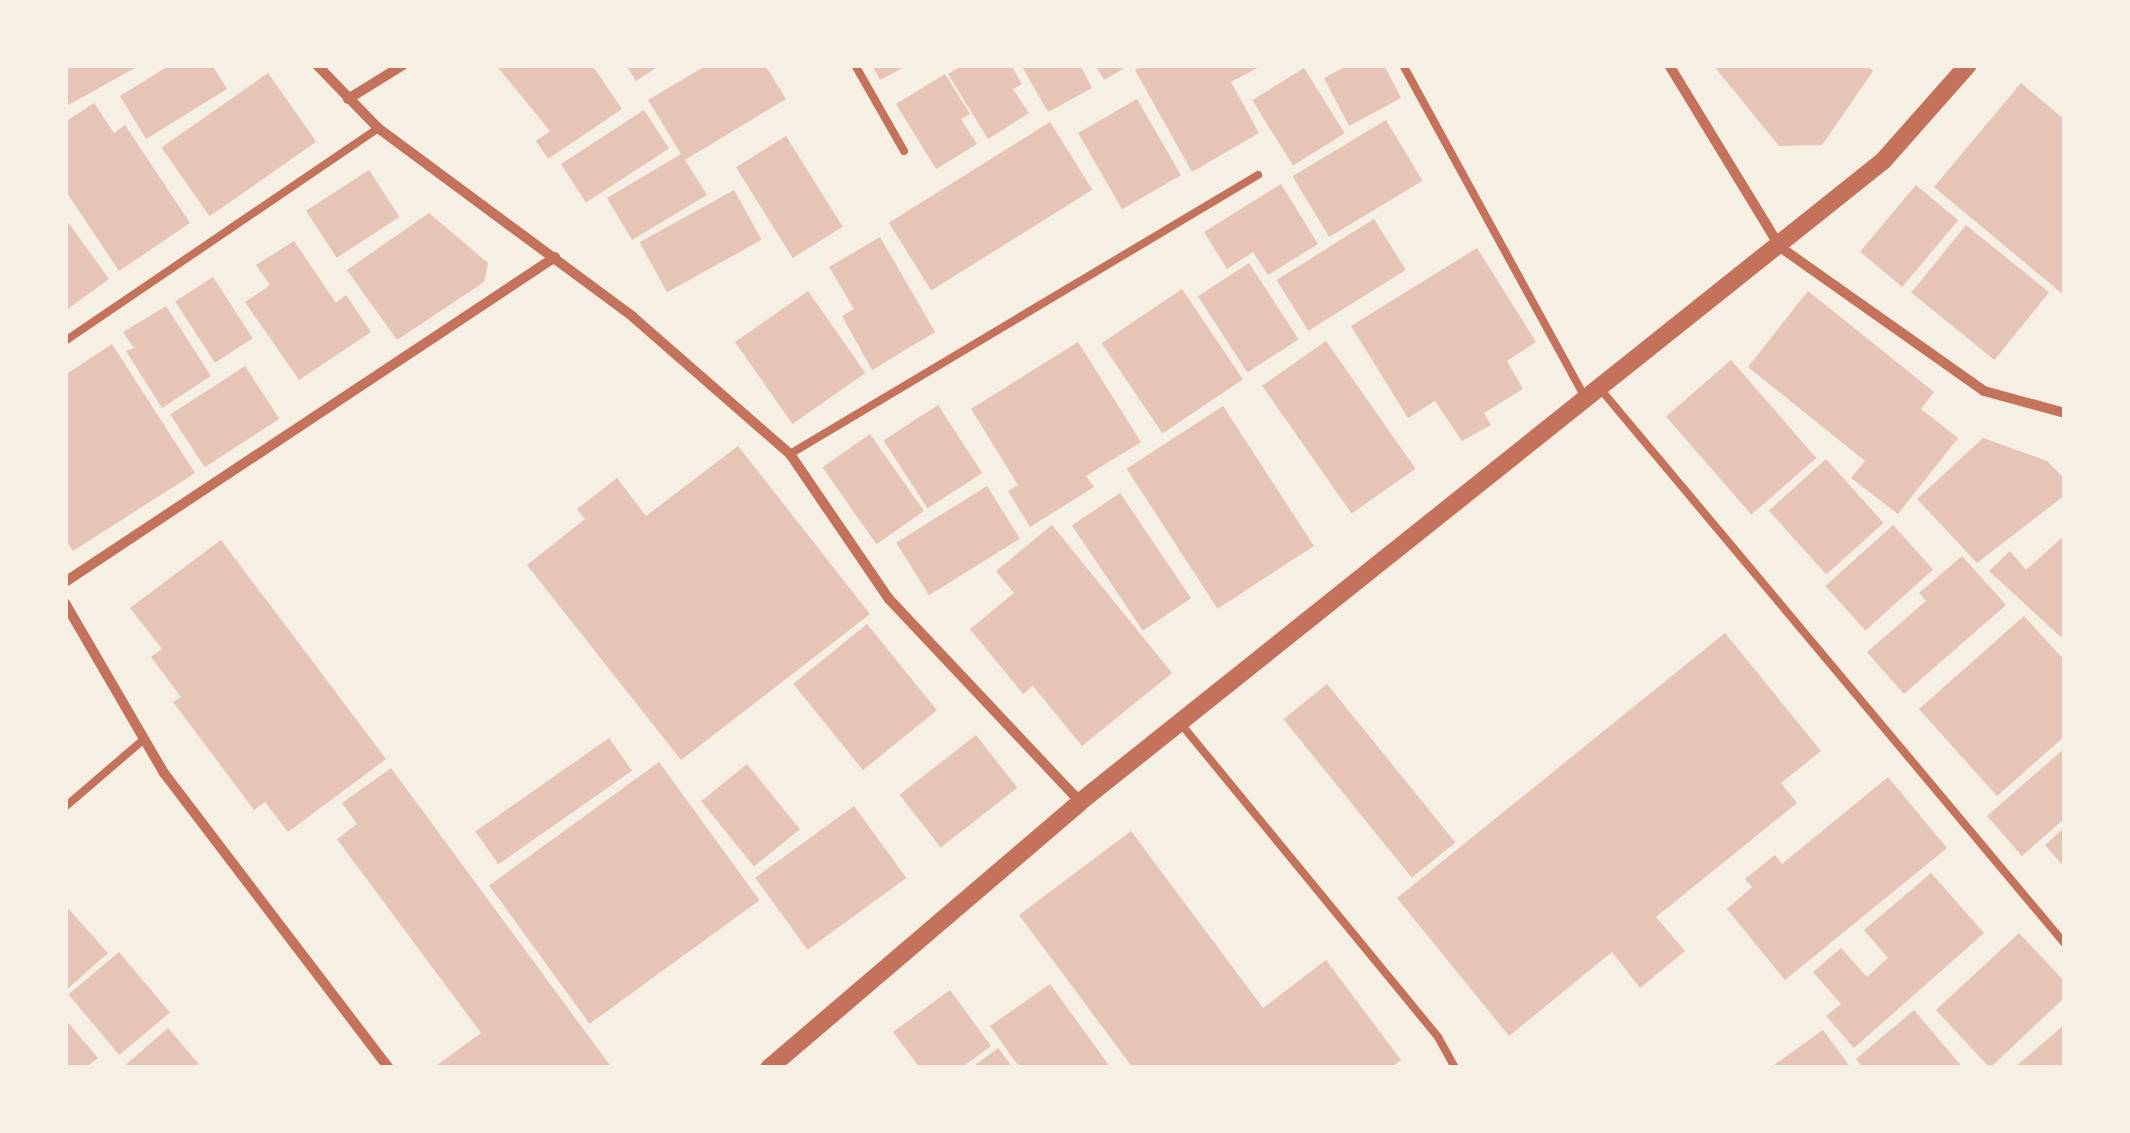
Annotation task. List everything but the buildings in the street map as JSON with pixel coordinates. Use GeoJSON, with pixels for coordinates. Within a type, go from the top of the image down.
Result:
{"type":"FeatureCollection","features":[{"type":"Feature","properties":{"kind":"street"},"geometry":{"type":"LineString","coordinates":[[317,65],[378,128],[554,256],[790,454],[889,599],[1080,802]]}},
{"type":"Feature","properties":{"kind":"street"},"geometry":{"type":"LineString","coordinates":[[348,99],[403,65]]}},
{"type":"Feature","properties":{"kind":"street"},"geometry":{"type":"LineString","coordinates":[[1668,65],[1780,247],[1984,391],[2065,413]]}},
{"type":"Feature","properties":{"kind":"street"},"geometry":{"type":"LineString","coordinates":[[769,1068],[1080,802],[1595,397],[1883,161],[1968,65]]}},
{"type":"Feature","properties":{"kind":"street"},"geometry":{"type":"LineString","coordinates":[[65,582],[554,256]]}},
{"type":"Feature","properties":{"kind":"street"},"geometry":{"type":"LineString","coordinates":[[65,604],[144,739],[388,1068]]}},
{"type":"Feature","properties":{"kind":"lane"},"geometry":{"type":"LineString","coordinates":[[855,65],[904,151]]}},
{"type":"Feature","properties":{"kind":"lane"},"geometry":{"type":"LineString","coordinates":[[1403,65],[1595,397],[2065,944]]}},
{"type":"Feature","properties":{"kind":"lane"},"geometry":{"type":"LineString","coordinates":[[65,342],[378,128]]}},
{"type":"Feature","properties":{"kind":"lane"},"geometry":{"type":"LineString","coordinates":[[790,454],[1258,175]]}},
{"type":"Feature","properties":{"kind":"lane"},"geometry":{"type":"LineString","coordinates":[[1180,722],[1438,1037],[1455,1068]]}},
{"type":"Feature","properties":{"kind":"lane"},"geometry":{"type":"LineString","coordinates":[[65,807],[144,739]]}}]}
